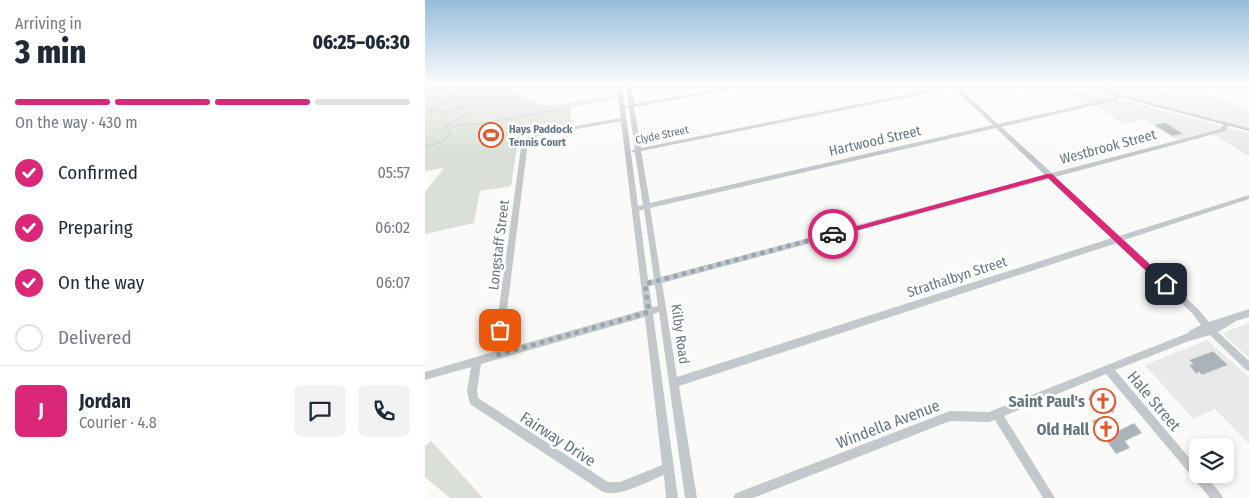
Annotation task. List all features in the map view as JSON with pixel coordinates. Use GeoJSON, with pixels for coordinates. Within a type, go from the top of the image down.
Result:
{"type":"FeatureCollection","features":[{"type":"Feature","properties":{"kind":"main road"},"geometry":{"type":"LineString","coordinates":[[1163,107],[1249,129]]}},
{"type":"Feature","properties":{"kind":"street","name":"Kilby Road"},"geometry":{"type":"LineString","coordinates":[[627,107],[624,119],[672,498]]}},
{"type":"Feature","properties":{"kind":"street","name":"Kilby Road"},"geometry":{"type":"LineString","coordinates":[[627,107],[638,150],[691,498]]}},
{"type":"Feature","properties":{"kind":"street","name":"Clyde Street"},"geometry":{"type":"LineString","coordinates":[[628,152],[849,107]]}},
{"type":"Feature","properties":{"kind":"street"},"geometry":{"type":"LineString","coordinates":[[976,107],[1118,240],[1249,367]]}},
{"type":"Feature","properties":{"kind":"street","name":"Hartwood Street"},"geometry":{"type":"LineString","coordinates":[[635,209],[1079,107]]}},
{"type":"Feature","properties":{"kind":"street","name":"Longstaff Street"},"geometry":{"type":"LineString","coordinates":[[497,355],[526,138],[624,119]]}},
{"type":"Feature","properties":{"kind":"street","name":"Westbrook Street"},"geometry":{"type":"LineString","coordinates":[[645,284],[1223,130],[1226,124]]}},
{"type":"Feature","properties":{"kind":"street","name":"Strathalbyn Street"},"geometry":{"type":"LineString","coordinates":[[673,383],[1249,198]]}},
{"type":"Feature","properties":{"kind":"street"},"geometry":{"type":"LineString","coordinates":[[425,376],[662,308]]}},
{"type":"Feature","properties":{"kind":"street","name":"Windella Avenue"},"geometry":{"type":"LineString","coordinates":[[739,498],[951,416],[984,418],[997,414],[1249,313]]}},
{"type":"Feature","properties":{"kind":"street","name":"Fairway Drive"},"geometry":{"type":"LineString","coordinates":[[477,361],[472,391],[473,401],[607,488],[621,488],[669,468]]}},
{"type":"Feature","properties":{"kind":"street","name":"Hale Street"},"geometry":{"type":"LineString","coordinates":[[1108,369],[1217,498]]}},
{"type":"Feature","properties":{"kind":"street"},"geometry":{"type":"LineString","coordinates":[[997,414],[1049,498]]}},
{"type":"Feature","properties":{"kind":"shaded area"},"geometry":{"type":"Polygon","coordinates":[[[425,107],[571,107],[571,125],[525,134],[518,141],[511,186],[480,191],[474,223],[425,234],[425,192],[444,168],[425,171],[425,107]]]}},
{"type":"Feature","properties":{"kind":"shaded area"},"geometry":{"type":"Polygon","coordinates":[[[1099,107],[1150,107],[1249,133],[1249,156],[1209,132],[1177,140],[1145,119],[1124,124],[1099,107]]]}},
{"type":"Feature","properties":{"kind":"shaded area"},"geometry":{"type":"Polygon","coordinates":[[[1177,107],[1240,107],[1249,111],[1249,126],[1177,107]]]}},
{"type":"Feature","properties":{"kind":"shaded area"},"geometry":{"type":"Polygon","coordinates":[[[1249,323],[1249,358],[1224,335],[1225,332],[1249,323]]]}},
{"type":"Feature","properties":{"kind":"shaded area"},"geometry":{"type":"Polygon","coordinates":[[[1207,340],[1249,377],[1249,444],[1215,409],[1193,419],[1145,365],[1207,340]]]}},
{"type":"Feature","properties":{"kind":"shaded area"},"geometry":{"type":"Polygon","coordinates":[[[431,441],[483,498],[450,498],[425,477],[425,446],[431,441]]]}},
{"type":"Feature","properties":{"kind":"building"},"geometry":{"type":"Polygon","coordinates":[[[1165,122],[1183,134],[1172,136],[1154,125],[1165,122]]]}},
{"type":"Feature","properties":{"kind":"building"},"geometry":{"type":"Polygon","coordinates":[[[1213,351],[1228,365],[1202,375],[1199,372],[1196,374],[1189,365],[1193,364],[1189,360],[1213,351]]]}},
{"type":"Feature","properties":{"kind":"building","name":"Saint Paul's"},"geometry":{"type":"Polygon","coordinates":[[[1093,389],[1107,391],[1117,403],[1113,413],[1098,411],[1088,399],[1093,389]]]}},
{"type":"Feature","properties":{"kind":"building","name":"Old Hall"},"geometry":{"type":"Polygon","coordinates":[[[1104,416],[1116,432],[1134,423],[1142,433],[1125,441],[1130,448],[1116,454],[1092,421],[1104,416]]]}},
{"type":"Feature","properties":{"kind":"waterway"},"geometry":{"type":"LineString","coordinates":[[436,107],[429,111],[444,112],[463,107]]}},
{"type":"Feature","properties":{"kind":"waterway"},"geometry":{"type":"LineString","coordinates":[[425,146],[436,144],[446,139],[451,133],[445,126],[466,115],[468,107]]}},
{"type":"Feature","properties":{"kind":"waterway"},"geometry":{"type":"LineString","coordinates":[[447,126],[479,124],[563,109]]}},
{"type":"Feature","properties":{"kind":"tram line"},"geometry":{"type":"LineString","coordinates":[[1162,107],[1249,130]]}},
{"type":"Feature","properties":{"kind":"way so far"},"geometry":{"type":"LineString","coordinates":[[500,330],[497,355],[649,312],[645,284],[833,234]]}},
{"type":"Feature","properties":{"kind":"place","name":"Hays Paddock Tennis Court"},"geometry":{"type":"Point","coordinates":[491,135]}},
{"type":"Feature","properties":{"kind":"place","name":"Saint Paul's"},"geometry":{"type":"Point","coordinates":[1103,401]}},
{"type":"Feature","properties":{"kind":"place","name":"Old Hall"},"geometry":{"type":"Point","coordinates":[1106,429]}},
{"type":"Feature","properties":{"kind":"route"},"geometry":{"type":"LineString","coordinates":[[833,234],[1049,176],[1166,284]]}}]}
